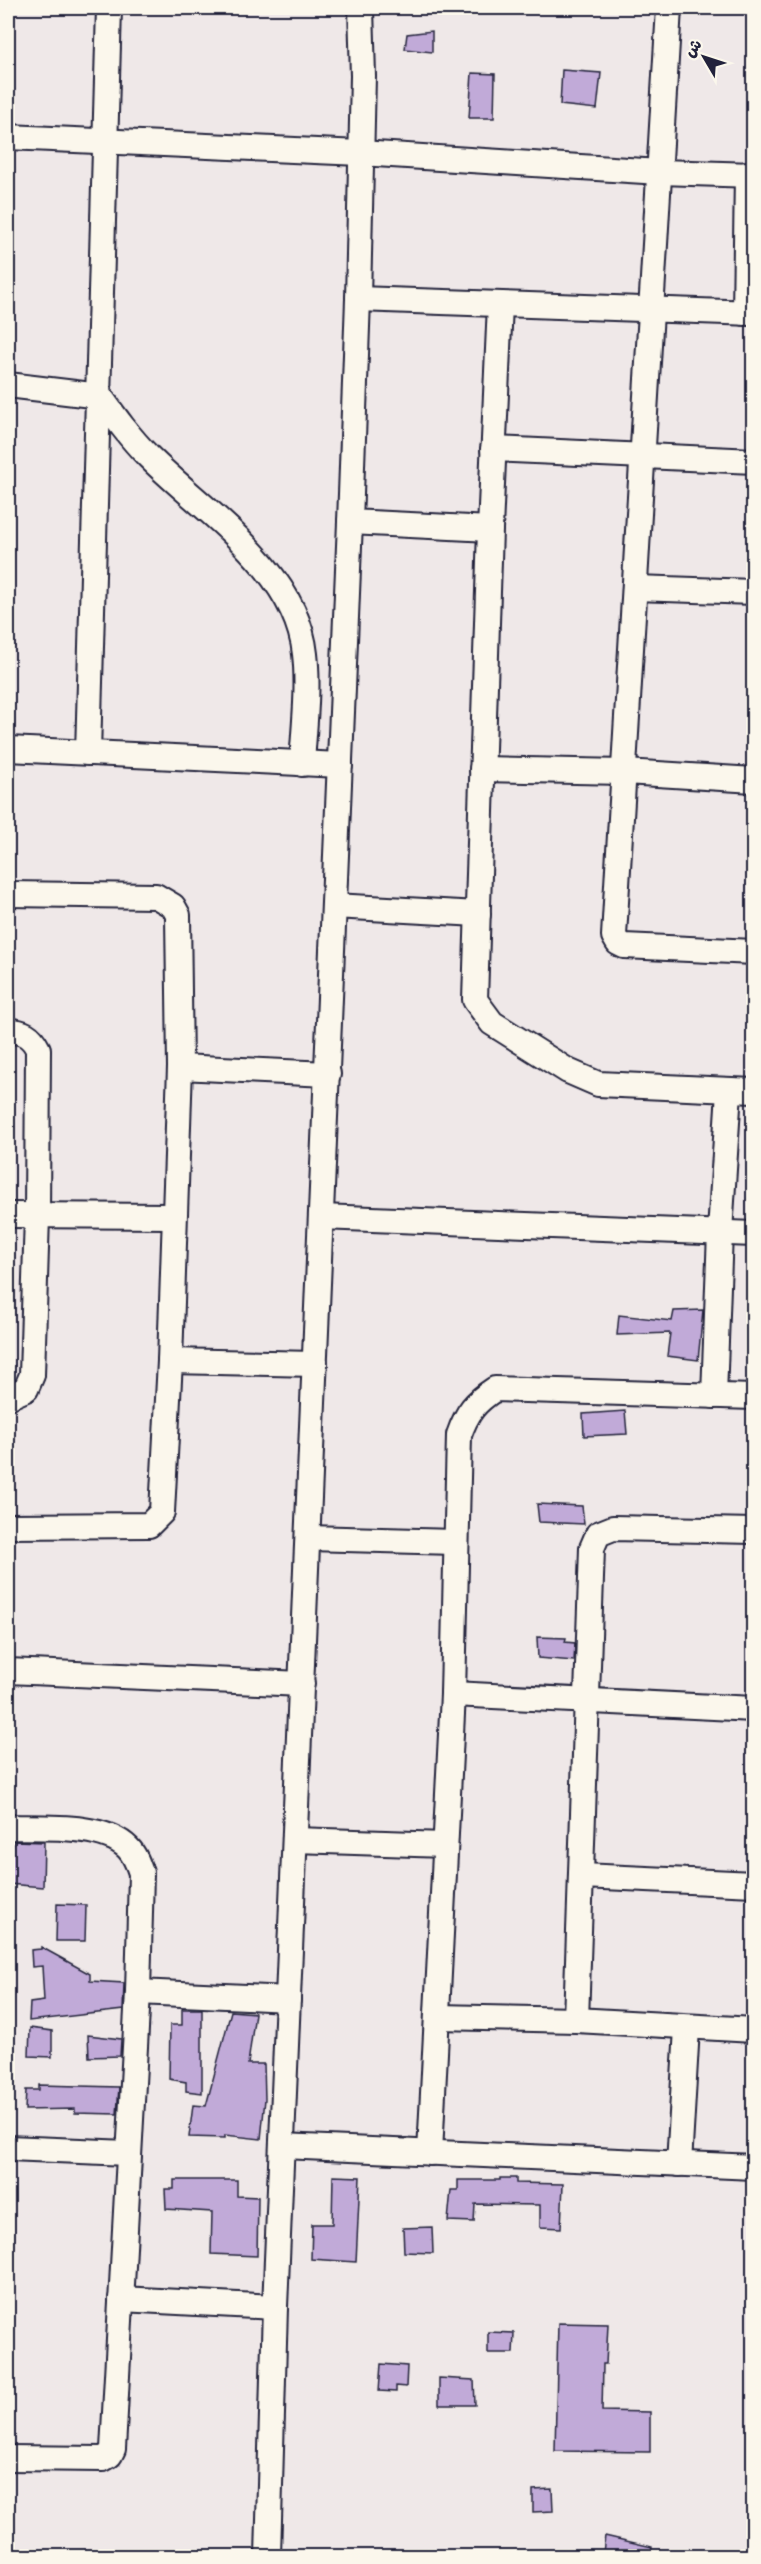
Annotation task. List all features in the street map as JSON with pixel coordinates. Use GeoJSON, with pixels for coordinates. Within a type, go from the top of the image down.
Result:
{"type":"FeatureCollection","features":[{"type":"Feature","properties":{"kind":"street"},"geometry":{"type":"LineString","coordinates":[[88,753],[100,396],[109,8]]}},
{"type":"Feature","properties":{"kind":"street"},"geometry":{"type":"LineString","coordinates":[[268,2556],[275,2307],[350,522],[363,76],[361,8]]}},
{"type":"Feature","properties":{"kind":"street"},"geometry":{"type":"LineString","coordinates":[[669,8],[651,309],[645,456],[614,936],[618,943],[624,946],[753,952]]}},
{"type":"Feature","properties":{"kind":"street"},"geometry":{"type":"LineString","coordinates":[[8,137],[360,153],[660,172],[750,175],[749,313],[358,299]]}},
{"type":"Feature","properties":{"kind":"street"},"geometry":{"type":"LineString","coordinates":[[500,304],[490,529],[475,1000],[492,1023],[568,1071],[597,1084],[753,1091]]}},
{"type":"Feature","properties":{"kind":"street"},"geometry":{"type":"LineString","coordinates":[[8,385],[100,396],[121,426],[148,456],[226,527],[270,573],[292,608],[305,652],[302,764]]}},
{"type":"Feature","properties":{"kind":"street"},"geometry":{"type":"LineString","coordinates":[[493,449],[753,461]]}},
{"type":"Feature","properties":{"kind":"street"},"geometry":{"type":"LineString","coordinates":[[350,522],[490,529]]}},
{"type":"Feature","properties":{"kind":"street"},"geometry":{"type":"LineString","coordinates":[[635,588],[753,592]]}},
{"type":"Feature","properties":{"kind":"street"},"geometry":{"type":"LineString","coordinates":[[8,749],[340,765]]}},
{"type":"Feature","properties":{"kind":"street"},"geometry":{"type":"LineString","coordinates":[[482,769],[625,772],[753,780]]}},
{"type":"Feature","properties":{"kind":"street"},"geometry":{"type":"LineString","coordinates":[[8,894],[156,896],[173,906],[178,915],[180,1067],[173,1216],[170,1361],[162,1512],[149,1525],[8,1526]]}},
{"type":"Feature","properties":{"kind":"street"},"geometry":{"type":"LineString","coordinates":[[334,906],[478,914]]}},
{"type":"Feature","properties":{"kind":"street"},"geometry":{"type":"LineString","coordinates":[[8,1030],[20,1031],[33,1038],[38,1049],[37,1216],[32,1376],[26,1389],[8,1397]]}},
{"type":"Feature","properties":{"kind":"street"},"geometry":{"type":"LineString","coordinates":[[180,1067],[328,1074]]}},
{"type":"Feature","properties":{"kind":"street"},"geometry":{"type":"LineString","coordinates":[[714,1396],[720,1232],[729,1091]]}},
{"type":"Feature","properties":{"kind":"street"},"geometry":{"type":"LineString","coordinates":[[8,1215],[173,1216]]}},
{"type":"Feature","properties":{"kind":"street"},"geometry":{"type":"LineString","coordinates":[[321,1217],[753,1234]]}},
{"type":"Feature","properties":{"kind":"street"},"geometry":{"type":"LineString","coordinates":[[170,1361],[315,1364]]}},
{"type":"Feature","properties":{"kind":"street"},"geometry":{"type":"LineString","coordinates":[[430,2152],[453,1694],[459,1435],[466,1416],[481,1398],[495,1389],[753,1397]]}},
{"type":"Feature","properties":{"kind":"street"},"geometry":{"type":"LineString","coordinates":[[576,2020],[592,1548],[598,1534],[613,1528],[753,1531]]}},
{"type":"Feature","properties":{"kind":"street"},"geometry":{"type":"LineString","coordinates":[[308,1538],[455,1542]]}},
{"type":"Feature","properties":{"kind":"street"},"geometry":{"type":"LineString","coordinates":[[8,1671],[302,1684]]}},
{"type":"Feature","properties":{"kind":"street"},"geometry":{"type":"LineString","coordinates":[[453,1694],[753,1709]]}},
{"type":"Feature","properties":{"kind":"street"},"geometry":{"type":"LineString","coordinates":[[8,1827],[92,1831],[127,1847],[136,1859],[141,1873],[138,1992],[113,2449],[110,2455],[103,2459],[8,2458]]}},
{"type":"Feature","properties":{"kind":"street"},"geometry":{"type":"LineString","coordinates":[[295,1840],[445,1845]]}},
{"type":"Feature","properties":{"kind":"street"},"geometry":{"type":"LineString","coordinates":[[582,1876],[753,1884]]}},
{"type":"Feature","properties":{"kind":"street"},"geometry":{"type":"LineString","coordinates":[[138,1992],[288,1999]]}},
{"type":"Feature","properties":{"kind":"street"},"geometry":{"type":"LineString","coordinates":[[438,2017],[576,2020],[753,2030]]}},
{"type":"Feature","properties":{"kind":"street"},"geometry":{"type":"LineString","coordinates":[[679,2164],[687,2028]]}},
{"type":"Feature","properties":{"kind":"street"},"geometry":{"type":"LineString","coordinates":[[282,2146],[753,2167]]}},
{"type":"Feature","properties":{"kind":"street"},"geometry":{"type":"LineString","coordinates":[[8,2148],[128,2153]]}},
{"type":"Feature","properties":{"kind":"street"},"geometry":{"type":"LineString","coordinates":[[122,2299],[275,2307]]}},
{"type":"Feature","properties":{"kind":"building"},"geometry":{"type":"Polygon","coordinates":[[[432,31],[432,52],[405,49],[407,34],[432,31]]]}},
{"type":"Feature","properties":{"kind":"building"},"geometry":{"type":"Polygon","coordinates":[[[562,70],[601,73],[597,109],[560,105],[562,70]]]}},
{"type":"Feature","properties":{"kind":"building"},"geometry":{"type":"Polygon","coordinates":[[[472,73],[495,74],[494,118],[469,118],[472,73]]]}},
{"type":"Feature","properties":{"kind":"building"},"geometry":{"type":"Polygon","coordinates":[[[703,1310],[698,1360],[667,1356],[670,1333],[617,1335],[619,1315],[672,1321],[674,1311],[703,1310]]]}},
{"type":"Feature","properties":{"kind":"building"},"geometry":{"type":"Polygon","coordinates":[[[625,1411],[627,1434],[584,1436],[583,1414],[625,1411]]]}},
{"type":"Feature","properties":{"kind":"building"},"geometry":{"type":"Polygon","coordinates":[[[537,1504],[582,1506],[584,1524],[539,1522],[537,1504]]]}},
{"type":"Feature","properties":{"kind":"building"},"geometry":{"type":"Polygon","coordinates":[[[537,1637],[566,1638],[565,1642],[575,1643],[574,1661],[538,1658],[537,1637]]]}},
{"type":"Feature","properties":{"kind":"building"},"geometry":{"type":"Polygon","coordinates":[[[14,1841],[44,1842],[43,1887],[8,1884],[8,1846],[13,1847],[14,1841]]]}},
{"type":"Feature","properties":{"kind":"building"},"geometry":{"type":"Polygon","coordinates":[[[57,1904],[86,1905],[85,1941],[56,1941],[57,1904]]]}},
{"type":"Feature","properties":{"kind":"building"},"geometry":{"type":"Polygon","coordinates":[[[41,1947],[90,1974],[90,1981],[124,1983],[123,2010],[29,2021],[30,2003],[44,2001],[42,1966],[32,1967],[31,1950],[41,1949],[41,1947]]]}},
{"type":"Feature","properties":{"kind":"building"},"geometry":{"type":"Polygon","coordinates":[[[182,2009],[202,2009],[202,2093],[186,2091],[186,2082],[169,2079],[170,2025],[182,2025],[182,2009]]]}},
{"type":"Feature","properties":{"kind":"building"},"geometry":{"type":"Polygon","coordinates":[[[231,2011],[255,2013],[248,2064],[264,2064],[265,2099],[261,2139],[225,2135],[225,2138],[189,2137],[193,2105],[206,2106],[231,2011]]]}},
{"type":"Feature","properties":{"kind":"building"},"geometry":{"type":"Polygon","coordinates":[[[30,2028],[52,2031],[52,2057],[29,2056],[30,2028]]]}},
{"type":"Feature","properties":{"kind":"building"},"geometry":{"type":"Polygon","coordinates":[[[88,2035],[121,2039],[120,2056],[89,2057],[88,2035]]]}},
{"type":"Feature","properties":{"kind":"building"},"geometry":{"type":"Polygon","coordinates":[[[39,2085],[119,2087],[117,2114],[75,2113],[75,2109],[25,2110],[26,2090],[39,2090],[39,2085]]]}},
{"type":"Feature","properties":{"kind":"building"},"geometry":{"type":"Polygon","coordinates":[[[333,2176],[360,2177],[356,2262],[311,2259],[312,2224],[332,2224],[333,2176]]]}},
{"type":"Feature","properties":{"kind":"building"},"geometry":{"type":"Polygon","coordinates":[[[500,2178],[516,2178],[516,2183],[563,2184],[561,2228],[540,2227],[540,2205],[475,2204],[474,2222],[448,2221],[451,2190],[458,2190],[458,2180],[500,2180],[500,2178]]]}},
{"type":"Feature","properties":{"kind":"building"},"geometry":{"type":"Polygon","coordinates":[[[174,2180],[237,2180],[237,2196],[258,2197],[257,2256],[211,2254],[212,2212],[166,2209],[165,2189],[174,2189],[174,2180]]]}},
{"type":"Feature","properties":{"kind":"building"},"geometry":{"type":"Polygon","coordinates":[[[432,2227],[433,2253],[404,2252],[403,2228],[432,2227]]]}},
{"type":"Feature","properties":{"kind":"building"},"geometry":{"type":"Polygon","coordinates":[[[558,2323],[608,2324],[606,2364],[603,2364],[602,2411],[650,2412],[650,2452],[555,2451],[558,2323]]]}},
{"type":"Feature","properties":{"kind":"building"},"geometry":{"type":"Polygon","coordinates":[[[488,2332],[514,2333],[513,2353],[488,2353],[488,2332]]]}},
{"type":"Feature","properties":{"kind":"building"},"geometry":{"type":"Polygon","coordinates":[[[381,2364],[407,2366],[406,2387],[396,2386],[396,2392],[379,2391],[381,2364]]]}},
{"type":"Feature","properties":{"kind":"building"},"geometry":{"type":"Polygon","coordinates":[[[439,2378],[474,2380],[475,2405],[439,2405],[439,2378]]]}},
{"type":"Feature","properties":{"kind":"building"},"geometry":{"type":"Polygon","coordinates":[[[552,2489],[553,2511],[533,2512],[533,2490],[552,2489]]]}},
{"type":"Feature","properties":{"kind":"building"},"geometry":{"type":"Polygon","coordinates":[[[605,2536],[652,2547],[651,2555],[603,2553],[605,2536]]]}}]}
